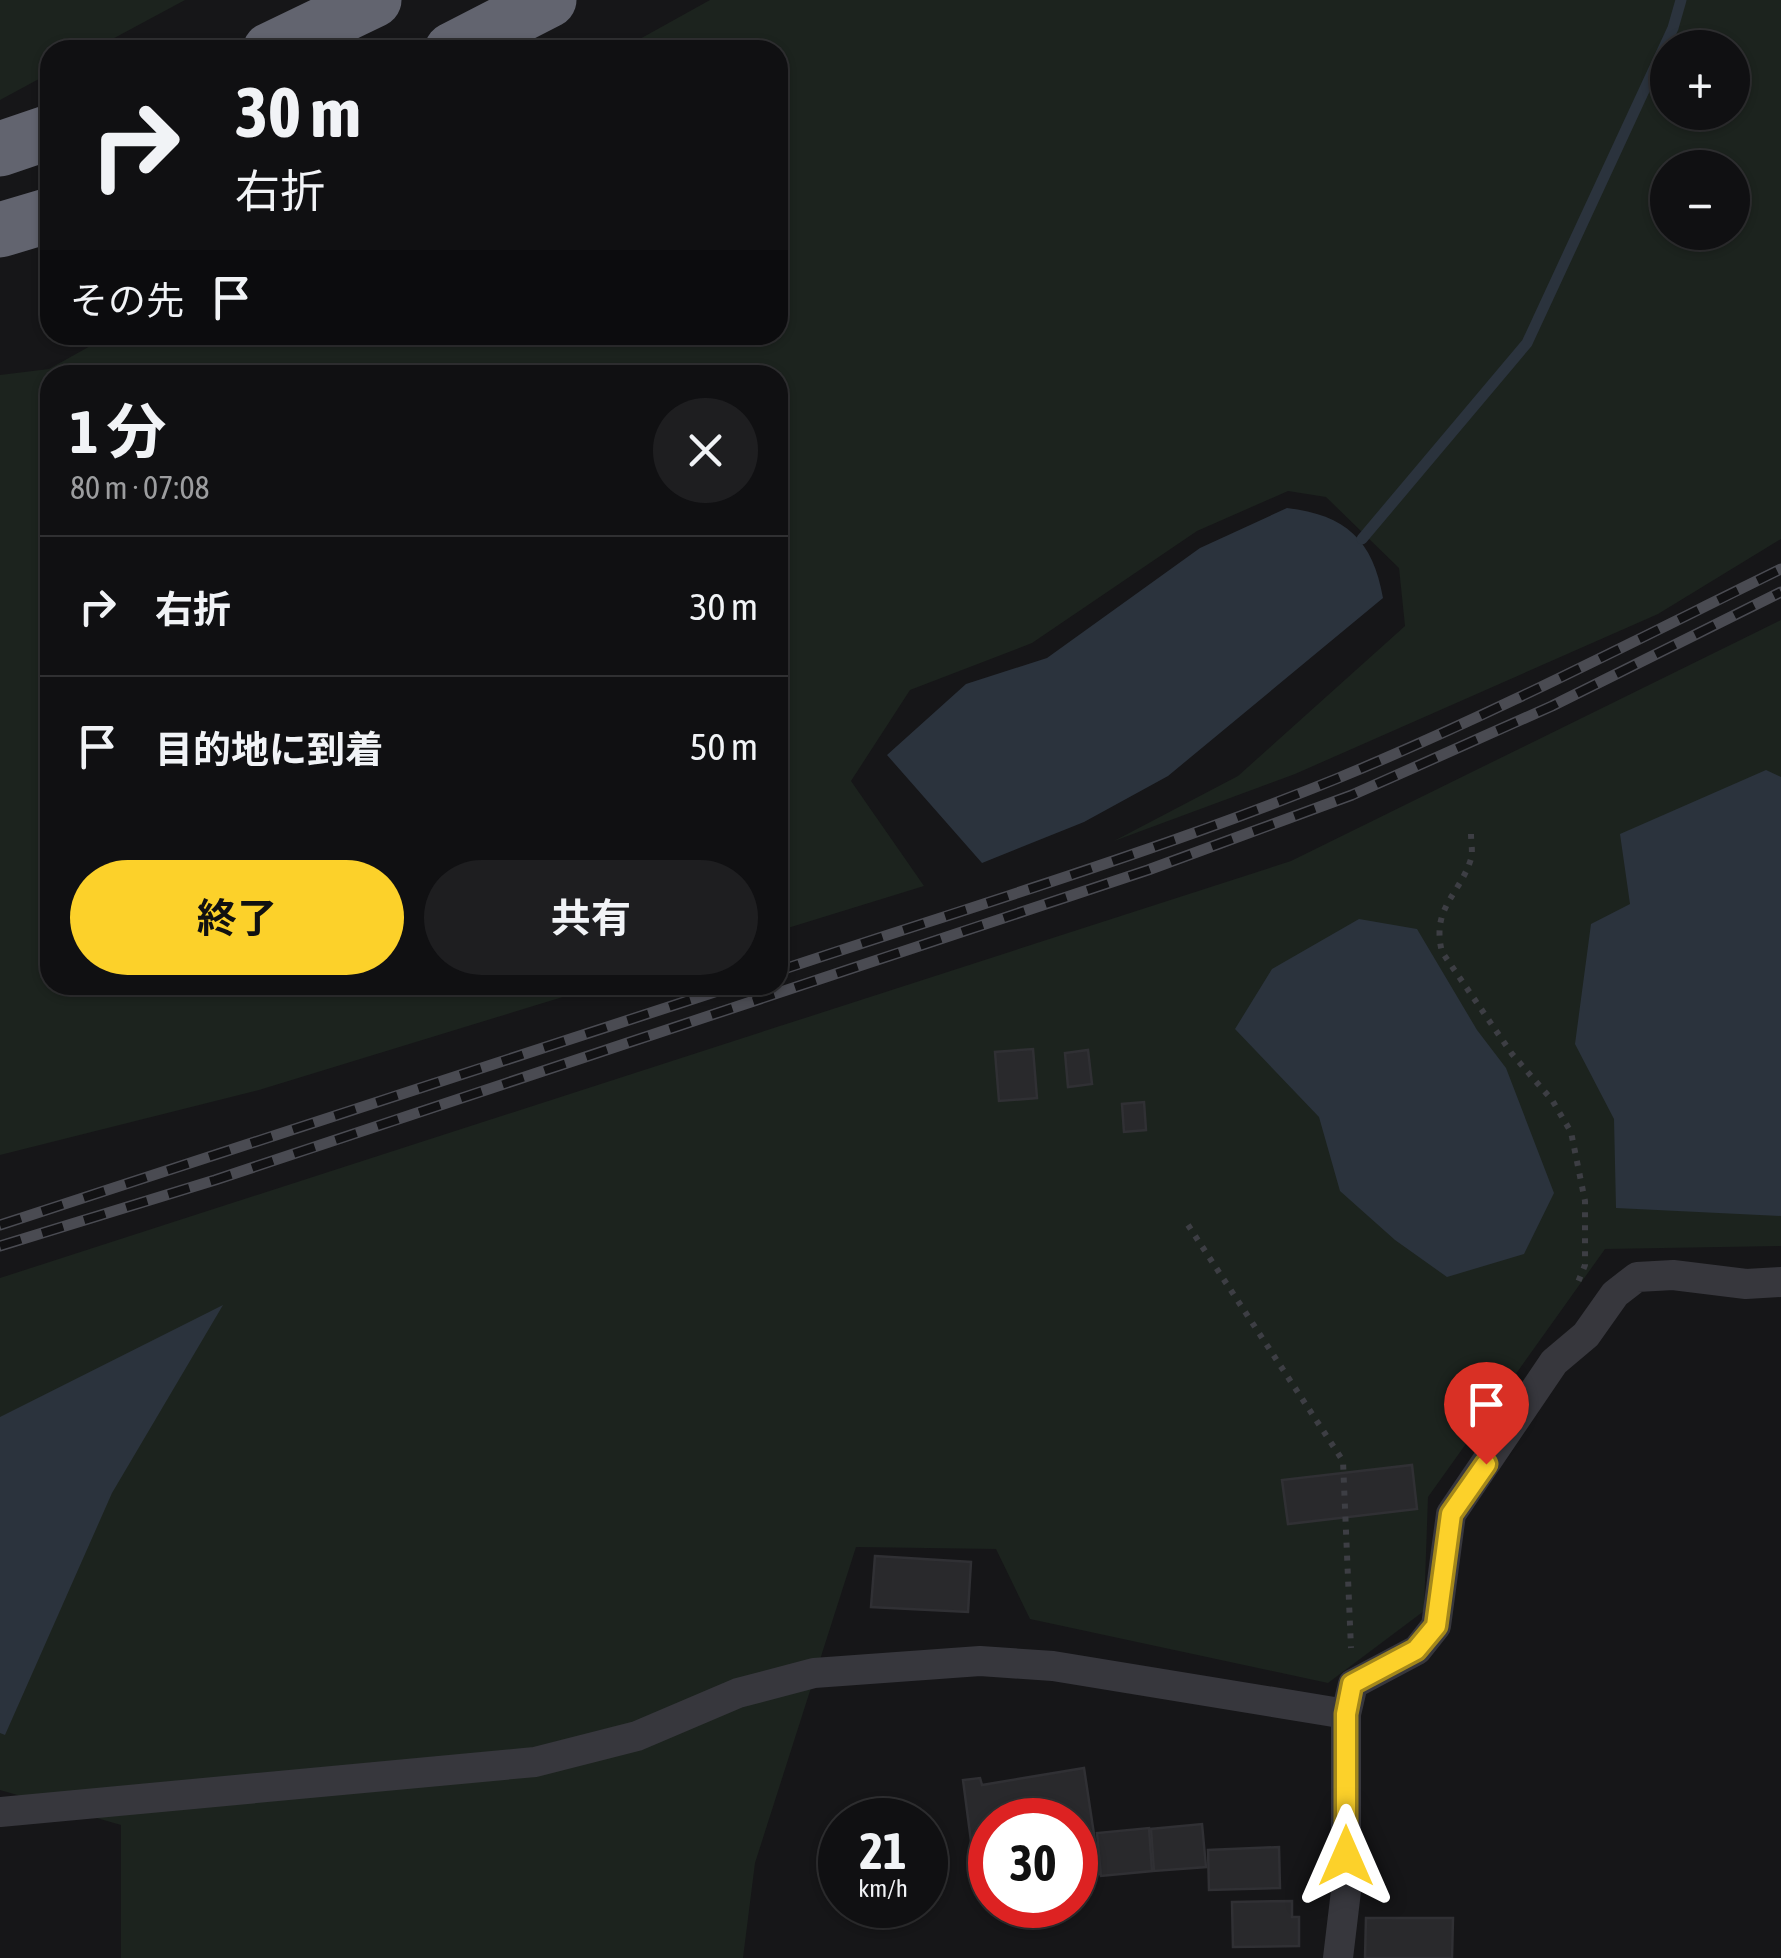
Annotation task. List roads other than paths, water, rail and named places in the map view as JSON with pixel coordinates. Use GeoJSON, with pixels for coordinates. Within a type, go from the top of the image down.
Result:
{"type":"FeatureCollection","features":[{"type":"Feature","properties":{"kind":"highway"},"geometry":{"type":"LineString","coordinates":[[291,40],[374,0]]}},
{"type":"Feature","properties":{"kind":"highway"},"geometry":{"type":"LineString","coordinates":[[471,40],[549,0]]}},
{"type":"Feature","properties":{"kind":"highway"},"geometry":{"type":"LineString","coordinates":[[0,148],[40,135]]}},
{"type":"Feature","properties":{"kind":"highway"},"geometry":{"type":"LineString","coordinates":[[0,230],[40,217]]}},
{"type":"Feature","properties":{"kind":"street"},"geometry":{"type":"LineString","coordinates":[[0,1812],[534,1762],[637,1736],[738,1693],[814,1673],[980,1661],[1349,1699],[1416,1650],[1436,1626],[1451,1514],[1554,1362],[1586,1335],[1614,1294],[1637,1277],[1673,1275],[1746,1284],[1781,1282]]}},
{"type":"Feature","properties":{"kind":"street"},"geometry":{"type":"LineString","coordinates":[[1338,1958],[1346,1891],[1349,1699]]}},
{"type":"Feature","properties":{"kind":"waterway"},"geometry":{"type":"LineString","coordinates":[[1362,539],[1527,343],[1673,28],[1681,0]]}},
{"type":"Feature","properties":{"kind":"railway"},"geometry":{"type":"LineString","coordinates":[[788,968],[1128,856],[1336,779],[1504,704],[1781,569]]}},
{"type":"Feature","properties":{"kind":"railway"},"geometry":{"type":"LineString","coordinates":[[788,990],[1148,870],[1352,795],[1552,706],[1781,592]]}},
{"type":"Feature","properties":{"kind":"railway"},"geometry":{"type":"LineString","coordinates":[[0,1225],[705,995]]}},
{"type":"Feature","properties":{"kind":"railway"},"geometry":{"type":"LineString","coordinates":[[0,1246],[215,1180],[772,995]]}}]}
